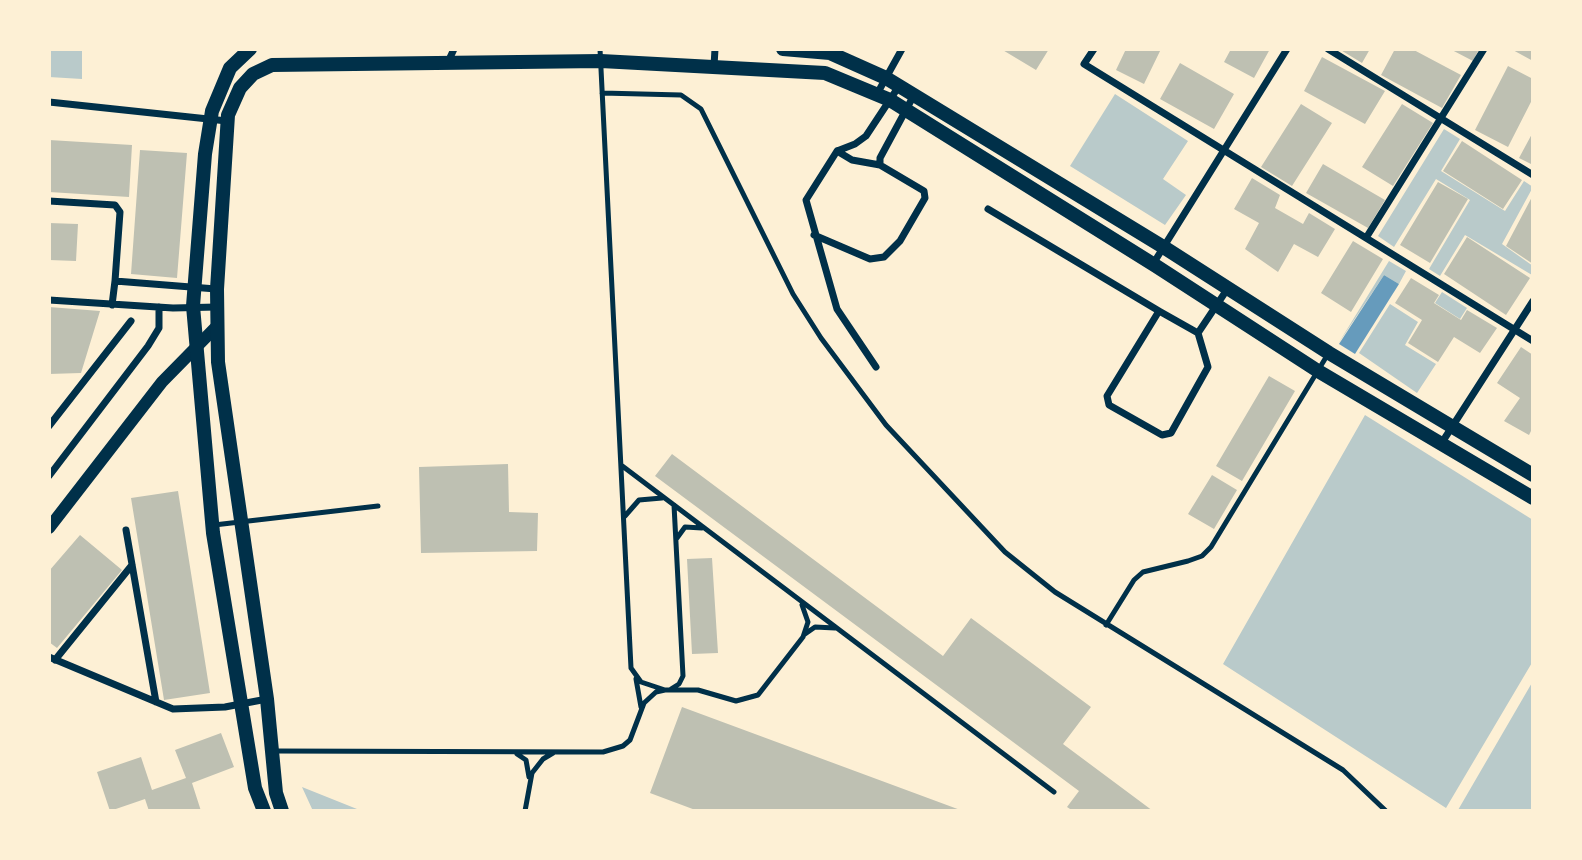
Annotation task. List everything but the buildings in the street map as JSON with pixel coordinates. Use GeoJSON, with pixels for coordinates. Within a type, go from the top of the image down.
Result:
{"type":"FeatureCollection","features":[{"type":"Feature","properties":{"kind":"main road"},"geometry":{"type":"LineString","coordinates":[[251,49],[229,68],[219,89],[211,119],[193,306],[212,525],[256,788],[264,811]]}},
{"type":"Feature","properties":{"kind":"main road"},"geometry":{"type":"LineString","coordinates":[[783,49],[830,53],[886,78],[1165,248],[1329,353],[1533,475]]}},
{"type":"Feature","properties":{"kind":"main road"},"geometry":{"type":"LineString","coordinates":[[282,811],[275,783],[267,699],[219,373],[217,307],[228,118],[240,88],[253,74],[272,65],[448,63],[601,55],[825,73],[883,97],[906,110],[1318,371],[1533,498]]}},
{"type":"Feature","properties":{"kind":"main road"},"geometry":{"type":"LineString","coordinates":[[959,143],[967,128]]}},
{"type":"Feature","properties":{"kind":"main road"},"geometry":{"type":"LineString","coordinates":[[1030,188],[1041,172]]}},
{"type":"Feature","properties":{"kind":"main road"},"geometry":{"type":"LineString","coordinates":[[1296,357],[1308,340]]}},
{"type":"Feature","properties":{"kind":"main road"},"geometry":{"type":"LineString","coordinates":[[256,788],[275,783]]}},
{"type":"Feature","properties":{"kind":"street"},"geometry":{"type":"LineString","coordinates":[[251,49],[253,74]]}},
{"type":"Feature","properties":{"kind":"street"},"geometry":{"type":"LineString","coordinates":[[448,63],[454,49]]}},
{"type":"Feature","properties":{"kind":"street"},"geometry":{"type":"LineString","coordinates":[[714,66],[715,49]]}},
{"type":"Feature","properties":{"kind":"street"},"geometry":{"type":"LineString","coordinates":[[876,367],[837,309],[814,236],[806,200],[837,151],[866,136],[883,97],[886,78],[902,49]]}},
{"type":"Feature","properties":{"kind":"street"},"geometry":{"type":"LineString","coordinates":[[1094,49],[1084,64],[1533,341]]}},
{"type":"Feature","properties":{"kind":"street"},"geometry":{"type":"LineString","coordinates":[[1153,264],[1287,49]]}},
{"type":"Feature","properties":{"kind":"street"},"geometry":{"type":"LineString","coordinates":[[1328,49],[1533,175]]}},
{"type":"Feature","properties":{"kind":"street"},"geometry":{"type":"LineString","coordinates":[[1366,238],[1484,49]]}},
{"type":"Feature","properties":{"kind":"street"},"geometry":{"type":"LineString","coordinates":[[883,97],[899,86]]}},
{"type":"Feature","properties":{"kind":"street"},"geometry":{"type":"LineString","coordinates":[[880,165],[880,158],[914,95]]}},
{"type":"Feature","properties":{"kind":"street"},"geometry":{"type":"LineString","coordinates":[[49,102],[211,119],[228,118]]}},
{"type":"Feature","properties":{"kind":"street"},"geometry":{"type":"LineString","coordinates":[[814,236],[870,260],[884,257],[900,242],[925,198],[924,191],[880,165],[852,160],[837,151]]}},
{"type":"Feature","properties":{"kind":"street"},"geometry":{"type":"LineString","coordinates":[[49,201],[115,205],[120,212],[112,305]]}},
{"type":"Feature","properties":{"kind":"street"},"geometry":{"type":"LineString","coordinates":[[988,209],[1198,333],[1209,367],[1171,433],[1162,435],[1109,405],[1107,396],[1159,311]]}},
{"type":"Feature","properties":{"kind":"street"},"geometry":{"type":"LineString","coordinates":[[115,281],[217,289]]}},
{"type":"Feature","properties":{"kind":"street"},"geometry":{"type":"LineString","coordinates":[[1198,333],[1228,288]]}},
{"type":"Feature","properties":{"kind":"street"},"geometry":{"type":"LineString","coordinates":[[49,300],[159,307],[217,307]]}},
{"type":"Feature","properties":{"kind":"street"},"geometry":{"type":"LineString","coordinates":[[1441,444],[1533,301]]}},
{"type":"Feature","properties":{"kind":"street"},"geometry":{"type":"LineString","coordinates":[[49,476],[148,346],[159,328],[159,307]]}},
{"type":"Feature","properties":{"kind":"street"},"geometry":{"type":"LineString","coordinates":[[49,426],[131,321]]}},
{"type":"Feature","properties":{"kind":"street"},"geometry":{"type":"LineString","coordinates":[[49,528],[162,382],[218,325]]}},
{"type":"Feature","properties":{"kind":"street"},"geometry":{"type":"LineString","coordinates":[[126,530],[156,702]]}},
{"type":"Feature","properties":{"kind":"street"},"geometry":{"type":"LineString","coordinates":[[132,565],[52,658],[173,709],[243,704],[267,699]]}},
{"type":"Feature","properties":{"kind":"lane"},"geometry":{"type":"LineString","coordinates":[[601,55],[631,668],[641,696],[641,711]]}},
{"type":"Feature","properties":{"kind":"lane"},"geometry":{"type":"LineString","coordinates":[[602,93],[681,95],[701,109],[793,294],[821,338],[886,425],[1005,552],[1055,592],[1106,625],[1343,770],[1386,811]]}},
{"type":"Feature","properties":{"kind":"lane"},"geometry":{"type":"LineString","coordinates":[[1106,625],[1133,580],[1143,572],[1202,556],[1211,547],[1329,353]]}},
{"type":"Feature","properties":{"kind":"lane"},"geometry":{"type":"LineString","coordinates":[[621,465],[1054,792]]}},
{"type":"Feature","properties":{"kind":"lane"},"geometry":{"type":"LineString","coordinates":[[624,521],[628,509],[639,500],[654,497],[671,503]]}},
{"type":"Feature","properties":{"kind":"lane"},"geometry":{"type":"LineString","coordinates":[[671,503],[676,541],[683,676],[687,684],[736,701],[758,695],[803,636],[815,627],[836,629]]}},
{"type":"Feature","properties":{"kind":"lane"},"geometry":{"type":"LineString","coordinates":[[212,525],[378,506]]}},
{"type":"Feature","properties":{"kind":"lane"},"geometry":{"type":"LineString","coordinates":[[676,541],[685,527],[704,528]]}},
{"type":"Feature","properties":{"kind":"lane"},"geometry":{"type":"LineString","coordinates":[[800,602],[808,622],[803,636]]}},
{"type":"Feature","properties":{"kind":"lane"},"geometry":{"type":"LineString","coordinates":[[635,676],[649,687],[698,690]]}},
{"type":"Feature","properties":{"kind":"lane"},"geometry":{"type":"LineString","coordinates":[[273,751],[603,752],[623,746],[635,731],[641,711],[650,696],[679,684],[683,676]]}},
{"type":"Feature","properties":{"kind":"lane"},"geometry":{"type":"LineString","coordinates":[[512,752],[526,760],[529,780],[525,811]]}},
{"type":"Feature","properties":{"kind":"lane"},"geometry":{"type":"LineString","coordinates":[[529,780],[543,759],[555,752]]}},
{"type":"Feature","properties":{"kind":"shaded area"},"geometry":{"type":"Polygon","coordinates":[[[49,49],[82,49],[82,79],[49,77],[49,49]]]}},
{"type":"Feature","properties":{"kind":"shaded area"},"geometry":{"type":"Polygon","coordinates":[[[1115,94],[1188,141],[1163,179],[1186,195],[1165,225],[1070,166],[1115,94]]]}},
{"type":"Feature","properties":{"kind":"shaded area"},"geometry":{"type":"Polygon","coordinates":[[[1444,129],[1460,139],[1441,171],[1505,211],[1524,181],[1533,187],[1502,244],[1533,266],[1532,275],[1465,235],[1440,276],[1429,269],[1470,200],[1436,179],[1394,247],[1378,236],[1444,129]]]}},
{"type":"Feature","properties":{"kind":"shaded area"},"geometry":{"type":"Polygon","coordinates":[[[1389,261],[1406,271],[1399,284],[1384,275],[1338,344],[1389,261]]]}},
{"type":"Feature","properties":{"kind":"shaded area"},"geometry":{"type":"Polygon","coordinates":[[[1442,292],[1467,308],[1460,319],[1435,303],[1442,292]]]}},
{"type":"Feature","properties":{"kind":"shaded area"},"geometry":{"type":"Polygon","coordinates":[[[1390,304],[1418,322],[1405,345],[1436,364],[1417,393],[1359,353],[1390,304]]]}},
{"type":"Feature","properties":{"kind":"shaded area"},"geometry":{"type":"Polygon","coordinates":[[[1365,415],[1533,520],[1533,661],[1446,808],[1223,664],[1365,415]]]}},
{"type":"Feature","properties":{"kind":"shaded area"},"geometry":{"type":"Polygon","coordinates":[[[1533,681],[1533,811],[1458,811],[1458,810],[1533,681]]]}},
{"type":"Feature","properties":{"kind":"shaded area"},"geometry":{"type":"Polygon","coordinates":[[[302,787],[362,811],[313,811],[302,787]]]}},
{"type":"Feature","properties":{"kind":"water"},"geometry":{"type":"Polygon","coordinates":[[[1384,275],[1399,284],[1355,354],[1339,344],[1384,275]]]}}]}
